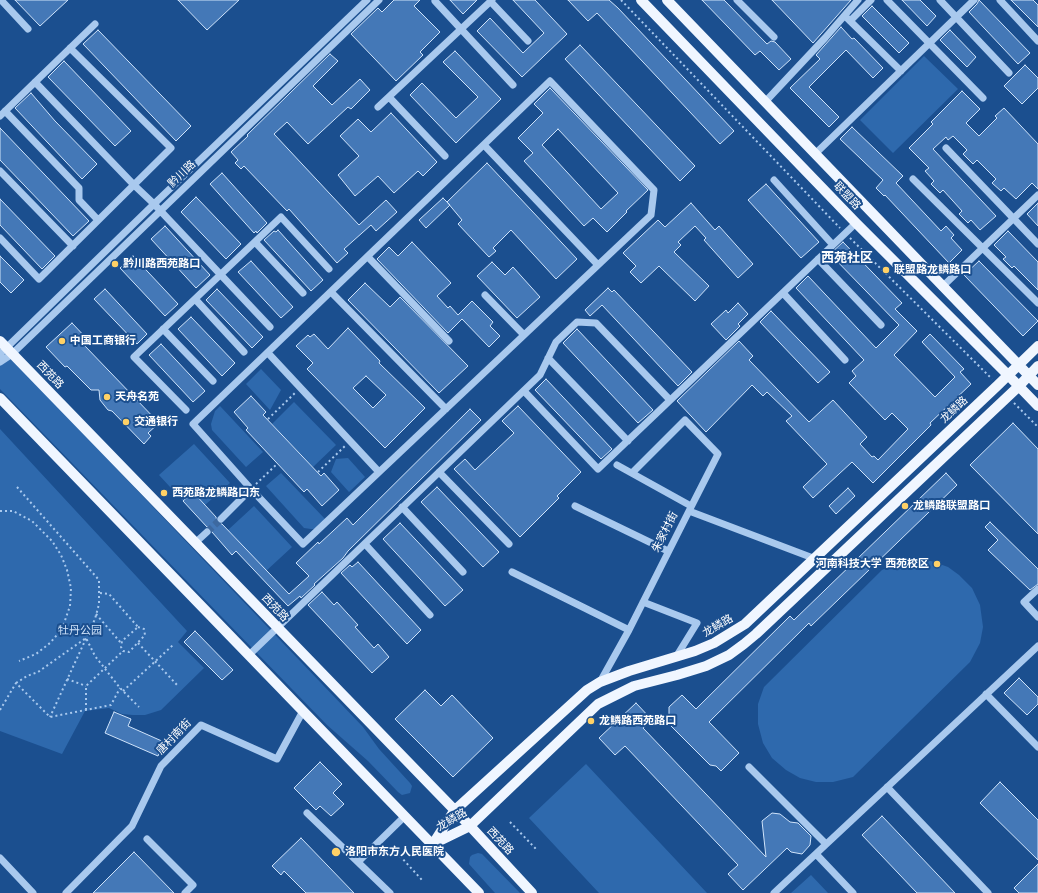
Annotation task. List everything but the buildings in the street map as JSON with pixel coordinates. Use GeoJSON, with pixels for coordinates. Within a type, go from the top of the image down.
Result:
{"type":"FeatureCollection","features":[{"type":"Feature","properties":{"kind":"main road","name":"联盟路"},"geometry":{"type":"LineString","coordinates":[[641,0],[856,223],[1038,406]]}},
{"type":"Feature","properties":{"kind":"main road","name":"联盟路"},"geometry":{"type":"LineString","coordinates":[[667,0],[1038,385]]}},
{"type":"Feature","properties":{"kind":"main road","name":"龙鳞路"},"geometry":{"type":"LineString","coordinates":[[433,844],[454,811],[588,690],[600,682],[629,671],[695,651],[714,643],[745,624],[1038,346]]}},
{"type":"Feature","properties":{"kind":"main road","name":"西苑路"},"geometry":{"type":"LineString","coordinates":[[5,349],[470,826],[532,893]]}},
{"type":"Feature","properties":{"kind":"main road","name":"龙鳞路"},"geometry":{"type":"LineString","coordinates":[[433,844],[470,826],[598,704],[634,686],[706,666],[728,655],[744,644],[762,629],[1019,386],[1038,366]]}},
{"type":"Feature","properties":{"kind":"main road"},"geometry":{"type":"LineString","coordinates":[[0,398],[479,893]]}},
{"type":"Feature","properties":{"kind":"street"},"geometry":{"type":"LineString","coordinates":[[1,0],[28,29]]}},
{"type":"Feature","properties":{"kind":"street","name":"黔川路"},"geometry":{"type":"LineString","coordinates":[[0,362],[5,349],[367,0]]}},
{"type":"Feature","properties":{"kind":"street","name":"黔川路"},"geometry":{"type":"LineString","coordinates":[[5,349],[160,210],[379,0]]}},
{"type":"Feature","properties":{"kind":"street"},"geometry":{"type":"LineString","coordinates":[[737,0],[774,37]]}},
{"type":"Feature","properties":{"kind":"street"},"geometry":{"type":"LineString","coordinates":[[847,18],[858,0]]}},
{"type":"Feature","properties":{"kind":"street"},"geometry":{"type":"LineString","coordinates":[[765,102],[847,18],[871,0]]}},
{"type":"Feature","properties":{"kind":"street"},"geometry":{"type":"LineString","coordinates":[[887,0],[983,98]]}},
{"type":"Feature","properties":{"kind":"street"},"geometry":{"type":"LineString","coordinates":[[940,0],[1009,73]]}},
{"type":"Feature","properties":{"kind":"street"},"geometry":{"type":"LineString","coordinates":[[815,154],[974,0]]}},
{"type":"Feature","properties":{"kind":"street"},"geometry":{"type":"LineString","coordinates":[[1000,0],[1038,41]]}},
{"type":"Feature","properties":{"kind":"street"},"geometry":{"type":"LineString","coordinates":[[435,1],[513,85]]}},
{"type":"Feature","properties":{"kind":"street"},"geometry":{"type":"LineString","coordinates":[[378,108],[492,1],[528,41]]}},
{"type":"Feature","properties":{"kind":"street"},"geometry":{"type":"LineString","coordinates":[[847,18],[901,71]]}},
{"type":"Feature","properties":{"kind":"street"},"geometry":{"type":"LineString","coordinates":[[95,24],[2,114],[79,188],[79,200],[98,220]]}},
{"type":"Feature","properties":{"kind":"street"},"geometry":{"type":"LineString","coordinates":[[0,238],[39,279],[171,148],[70,48]]}},
{"type":"Feature","properties":{"kind":"street"},"geometry":{"type":"LineString","coordinates":[[550,81],[654,190],[651,215],[303,544],[251,489],[194,424],[484,144],[550,81]]}},
{"type":"Feature","properties":{"kind":"street"},"geometry":{"type":"LineString","coordinates":[[35,82],[160,210],[270,327]]}},
{"type":"Feature","properties":{"kind":"street"},"geometry":{"type":"LineString","coordinates":[[390,97],[445,156]]}},
{"type":"Feature","properties":{"kind":"street"},"geometry":{"type":"LineString","coordinates":[[484,144],[598,265]]}},
{"type":"Feature","properties":{"kind":"street"},"geometry":{"type":"LineString","coordinates":[[946,148],[1038,244]]}},
{"type":"Feature","properties":{"kind":"street"},"geometry":{"type":"LineString","coordinates":[[0,171],[73,246]]}},
{"type":"Feature","properties":{"kind":"street"},"geometry":{"type":"LineString","coordinates":[[913,179],[1038,303]]}},
{"type":"Feature","properties":{"kind":"street"},"geometry":{"type":"LineString","coordinates":[[774,180],[833,245]]}},
{"type":"Feature","properties":{"kind":"street"},"geometry":{"type":"LineString","coordinates":[[942,287],[1038,195]]}},
{"type":"Feature","properties":{"kind":"street"},"geometry":{"type":"LineString","coordinates":[[186,410],[134,357],[281,217],[329,268]]}},
{"type":"Feature","properties":{"kind":"street"},"geometry":{"type":"LineString","coordinates":[[524,391],[598,469],[856,223]]}},
{"type":"Feature","properties":{"kind":"street"},"geometry":{"type":"LineString","coordinates":[[255,242],[303,293]]}},
{"type":"Feature","properties":{"kind":"street"},"geometry":{"type":"LineString","coordinates":[[368,257],[449,341]]}},
{"type":"Feature","properties":{"kind":"street"},"geometry":{"type":"LineString","coordinates":[[818,259],[881,325]]}},
{"type":"Feature","properties":{"kind":"street"},"geometry":{"type":"LineString","coordinates":[[332,292],[446,409]]}},
{"type":"Feature","properties":{"kind":"street"},"geometry":{"type":"LineString","coordinates":[[782,293],[845,360]]}},
{"type":"Feature","properties":{"kind":"street"},"geometry":{"type":"LineString","coordinates":[[485,294],[524,335]]}},
{"type":"Feature","properties":{"kind":"street"},"geometry":{"type":"LineString","coordinates":[[195,299],[244,352]]}},
{"type":"Feature","properties":{"kind":"street"},"geometry":{"type":"LineString","coordinates":[[249,655],[540,375],[556,342],[577,322],[596,323],[670,400]]}},
{"type":"Feature","properties":{"kind":"street"},"geometry":{"type":"LineString","coordinates":[[163,329],[213,381]]}},
{"type":"Feature","properties":{"kind":"street"},"geometry":{"type":"LineString","coordinates":[[268,353],[379,472]]}},
{"type":"Feature","properties":{"kind":"street"},"geometry":{"type":"LineString","coordinates":[[548,358],[628,441]]}},
{"type":"Feature","properties":{"kind":"street"},"geometry":{"type":"LineString","coordinates":[[617,465],[690,508],[718,454],[685,420],[632,473]]}},
{"type":"Feature","properties":{"kind":"street"},"geometry":{"type":"LineString","coordinates":[[440,472],[509,544]]}},
{"type":"Feature","properties":{"kind":"street"},"geometry":{"type":"LineString","coordinates":[[220,519],[251,489]]}},
{"type":"Feature","properties":{"kind":"street"},"geometry":{"type":"LineString","coordinates":[[575,506],[668,551]]}},
{"type":"Feature","properties":{"kind":"street"},"geometry":{"type":"LineString","coordinates":[[402,507],[463,572]]}},
{"type":"Feature","properties":{"kind":"street","name":"朱家村街"},"geometry":{"type":"LineString","coordinates":[[600,682],[630,630],[690,508],[813,558]]}},
{"type":"Feature","properties":{"kind":"street"},"geometry":{"type":"LineString","coordinates":[[195,543],[207,532]]}},
{"type":"Feature","properties":{"kind":"street"},"geometry":{"type":"LineString","coordinates":[[364,544],[430,615]]}},
{"type":"Feature","properties":{"kind":"street"},"geometry":{"type":"LineString","coordinates":[[512,572],[630,630]]}},
{"type":"Feature","properties":{"kind":"street"},"geometry":{"type":"LineString","coordinates":[[1038,589],[1024,602],[1038,617]]}},
{"type":"Feature","properties":{"kind":"street"},"geometry":{"type":"LineString","coordinates":[[643,602],[697,623],[676,658]]}},
{"type":"Feature","properties":{"kind":"street"},"geometry":{"type":"LineString","coordinates":[[774,893],[1038,646]]}},
{"type":"Feature","properties":{"kind":"street"},"geometry":{"type":"LineString","coordinates":[[986,694],[1038,747]]}},
{"type":"Feature","properties":{"kind":"street","name":"唐村南街"},"geometry":{"type":"LineString","coordinates":[[66,893],[132,826],[161,766],[201,725],[277,760],[303,711]]}},
{"type":"Feature","properties":{"kind":"street"},"geometry":{"type":"LineString","coordinates":[[749,766],[826,844]]}},
{"type":"Feature","properties":{"kind":"street"},"geometry":{"type":"LineString","coordinates":[[887,787],[988,893]]}},
{"type":"Feature","properties":{"kind":"street"},"geometry":{"type":"LineString","coordinates":[[307,813],[390,893]]}},
{"type":"Feature","properties":{"kind":"street"},"geometry":{"type":"LineString","coordinates":[[358,862],[405,816]]}},
{"type":"Feature","properties":{"kind":"street"},"geometry":{"type":"LineString","coordinates":[[147,839],[193,885],[185,893]]}},
{"type":"Feature","properties":{"kind":"street"},"geometry":{"type":"LineString","coordinates":[[816,854],[853,893]]}},
{"type":"Feature","properties":{"kind":"street"},"geometry":{"type":"LineString","coordinates":[[0,858],[33,893]]}},
{"type":"Feature","properties":{"kind":"path"},"geometry":{"type":"LineString","coordinates":[[620,0],[845,233],[998,385]]}},
{"type":"Feature","properties":{"kind":"path"},"geometry":{"type":"LineString","coordinates":[[268,419],[300,388]]}},
{"type":"Feature","properties":{"kind":"path"},"geometry":{"type":"LineString","coordinates":[[1008,396],[1038,428]]}},
{"type":"Feature","properties":{"kind":"path"},"geometry":{"type":"LineString","coordinates":[[318,472],[350,442]]}},
{"type":"Feature","properties":{"kind":"path"},"geometry":{"type":"LineString","coordinates":[[251,489],[277,464]]}},
{"type":"Feature","properties":{"kind":"path"},"geometry":{"type":"LineString","coordinates":[[17,487],[100,580],[100,593],[96,613],[50,717]]}},
{"type":"Feature","properties":{"kind":"path"},"geometry":{"type":"LineString","coordinates":[[0,511],[13,511],[32,521],[52,541],[61,555],[67,570],[71,588],[70,606],[62,630],[50,643],[36,654],[19,661]]}},
{"type":"Feature","properties":{"kind":"path"},"geometry":{"type":"LineString","coordinates":[[100,593],[109,594],[138,627],[144,629],[146,635],[129,652],[123,651]]}},
{"type":"Feature","properties":{"kind":"path"},"geometry":{"type":"LineString","coordinates":[[96,613],[121,643],[120,647],[123,651]]}},
{"type":"Feature","properties":{"kind":"path"},"geometry":{"type":"LineString","coordinates":[[121,643],[138,627]]}},
{"type":"Feature","properties":{"kind":"path"},"geometry":{"type":"LineString","coordinates":[[86,638],[94,656],[120,688],[139,707]]}},
{"type":"Feature","properties":{"kind":"path"},"geometry":{"type":"LineString","coordinates":[[0,710],[16,683],[27,676],[38,672],[86,638]]}},
{"type":"Feature","properties":{"kind":"path"},"geometry":{"type":"LineString","coordinates":[[138,643],[178,686]]}},
{"type":"Feature","properties":{"kind":"path"},"geometry":{"type":"LineString","coordinates":[[123,691],[173,645]]}},
{"type":"Feature","properties":{"kind":"path"},"geometry":{"type":"LineString","coordinates":[[86,710],[86,686],[123,651]]}},
{"type":"Feature","properties":{"kind":"path"},"geometry":{"type":"LineString","coordinates":[[67,679],[86,686]]}},
{"type":"Feature","properties":{"kind":"path"},"geometry":{"type":"LineString","coordinates":[[16,683],[50,717]]}},
{"type":"Feature","properties":{"kind":"path"},"geometry":{"type":"LineString","coordinates":[[50,717],[112,705],[120,688]]}},
{"type":"Feature","properties":{"kind":"path"},"geometry":{"type":"LineString","coordinates":[[510,822],[536,849]]}},
{"type":"Feature","properties":{"kind":"path"},"geometry":{"type":"LineString","coordinates":[[400,856],[422,880]]}},
{"type":"Feature","properties":{"kind":"green space"},"geometry":{"type":"Polygon","coordinates":[[[924,56],[958,89],[893,153],[860,120],[924,56]]]}},
{"type":"Feature","properties":{"kind":"green space"},"geometry":{"type":"Polygon","coordinates":[[[6,359],[12,359],[363,727],[379,749],[410,783],[412,786],[410,793],[402,795],[398,792],[368,761],[327,725],[0,389],[0,364],[6,359]]]}},
{"type":"Feature","properties":{"kind":"green space"},"geometry":{"type":"Polygon","coordinates":[[[261,369],[281,390],[270,410],[246,384],[261,369]]]}},
{"type":"Feature","properties":{"kind":"green space"},"geometry":{"type":"Polygon","coordinates":[[[294,402],[336,445],[313,467],[272,424],[294,402]]]}},
{"type":"Feature","properties":{"kind":"green space"},"geometry":{"type":"Polygon","coordinates":[[[220,406],[263,452],[246,467],[212,430],[211,424],[215,411],[220,406]]]}},
{"type":"Feature","properties":{"kind":"green space","name":"牡丹公园"},"geometry":{"type":"Polygon","coordinates":[[[0,429],[187,631],[178,642],[204,668],[161,710],[145,715],[122,714],[109,708],[85,711],[62,754],[0,731],[0,429]]]}},
{"type":"Feature","properties":{"kind":"green space"},"geometry":{"type":"Polygon","coordinates":[[[194,444],[230,483],[205,505],[193,492],[183,501],[159,475],[194,444]]]}},
{"type":"Feature","properties":{"kind":"green space"},"geometry":{"type":"Polygon","coordinates":[[[348,458],[365,477],[349,492],[331,472],[336,459],[348,458]]]}},
{"type":"Feature","properties":{"kind":"green space"},"geometry":{"type":"Polygon","coordinates":[[[281,473],[325,519],[317,529],[304,528],[266,486],[281,473]]]}},
{"type":"Feature","properties":{"kind":"green space"},"geometry":{"type":"Polygon","coordinates":[[[254,506],[292,547],[266,571],[228,530],[254,506]]]}},
{"type":"Feature","properties":{"kind":"green space"},"geometry":{"type":"Polygon","coordinates":[[[913,560],[931,561],[948,567],[959,575],[972,588],[980,605],[983,627],[980,643],[970,662],[853,777],[833,782],[816,782],[800,778],[786,770],[772,758],[763,743],[758,724],[758,704],[764,687],[882,570],[898,563],[913,560]]]}},
{"type":"Feature","properties":{"kind":"green space"},"geometry":{"type":"Polygon","coordinates":[[[586,764],[707,893],[599,893],[529,818],[586,764]]]}},
{"type":"Feature","properties":{"kind":"green space"},"geometry":{"type":"Polygon","coordinates":[[[478,853],[482,854],[520,893],[495,893],[469,864],[470,857],[478,853]]]}},
{"type":"Feature","properties":{"kind":"green space"},"geometry":{"type":"Polygon","coordinates":[[[811,875],[828,893],[791,893],[811,875]]]}},
{"type":"Feature","properties":{"kind":"tunnel"},"geometry":{"type":"LineString","coordinates":[[207,532],[221,519]]}},
{"type":"Feature","properties":{"kind":"place","name":"黔川路西苑路口"},"geometry":{"type":"Point","coordinates":[115,264]}},
{"type":"Feature","properties":{"kind":"place","name":"联盟路龙鳞路口"},"geometry":{"type":"Point","coordinates":[886,270]}},
{"type":"Feature","properties":{"kind":"place","name":"中国工商银行"},"geometry":{"type":"Point","coordinates":[62,341]}},
{"type":"Feature","properties":{"kind":"place","name":"天舟名苑"},"geometry":{"type":"Point","coordinates":[107,397]}},
{"type":"Feature","properties":{"kind":"place","name":"交通银行"},"geometry":{"type":"Point","coordinates":[126,422]}},
{"type":"Feature","properties":{"kind":"place","name":"西苑路龙鳞路口东"},"geometry":{"type":"Point","coordinates":[164,493]}},
{"type":"Feature","properties":{"kind":"place","name":"龙鳞路联盟路口"},"geometry":{"type":"Point","coordinates":[905,506]}},
{"type":"Feature","properties":{"kind":"place","name":"河南科技大学 西苑校区"},"geometry":{"type":"Point","coordinates":[937,564]}},
{"type":"Feature","properties":{"kind":"place","name":"龙鳞路西苑路口"},"geometry":{"type":"Point","coordinates":[591,721]}},
{"type":"Feature","properties":{"kind":"place","name":"洛阳市东方人民医院"},"geometry":{"type":"Point","coordinates":[336,852]}},
{"type":"Feature","properties":{"kind":"district","name":"西苑社区"},"geometry":{"type":"Point","coordinates":[847,258]}}]}
